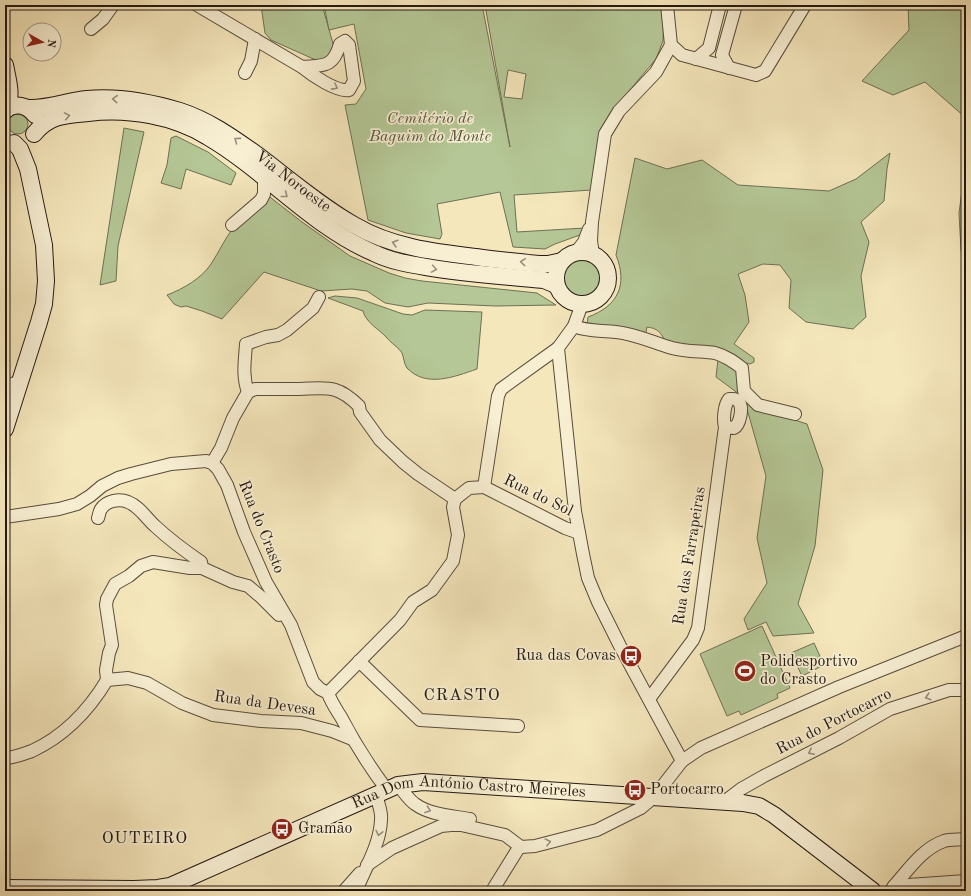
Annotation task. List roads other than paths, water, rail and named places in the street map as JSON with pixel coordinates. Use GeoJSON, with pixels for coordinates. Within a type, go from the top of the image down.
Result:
{"type":"FeatureCollection","features":[{"type":"Feature","properties":{"kind":"main road"},"geometry":{"type":"LineString","coordinates":[[5,65],[10,86],[15,96],[35,115],[37,122],[37,128],[26,148],[28,169],[44,246],[46,281],[44,304],[40,322],[12,385],[5,429]]}},
{"type":"Feature","properties":{"kind":"main road"},"geometry":{"type":"LineString","coordinates":[[5,110],[9,100],[10,86]]}},
{"type":"Feature","properties":{"kind":"main road","name":"Via Noroeste"},"geometry":{"type":"LineString","coordinates":[[5,110],[13,106],[50,107],[88,99],[110,98],[155,104],[180,111],[218,128],[353,225],[377,237],[412,248],[448,254],[539,264],[562,261]]}},
{"type":"Feature","properties":{"kind":"main road","name":"Via Noroeste"},"geometry":{"type":"LineString","coordinates":[[32,137],[41,126],[49,120],[68,115],[116,111],[148,115],[171,121],[193,129],[208,137],[229,151],[299,206],[366,250],[407,264],[446,271],[544,280],[556,285]]}},
{"type":"Feature","properties":{"kind":"main road"},"geometry":{"type":"LineString","coordinates":[[8,142],[25,142],[32,137]]}},
{"type":"Feature","properties":{"kind":"main road"},"geometry":{"type":"LineString","coordinates":[[8,142],[20,149],[28,169]]}},
{"type":"Feature","properties":{"kind":"main road"},"geometry":{"type":"LineString","coordinates":[[576,252],[593,254],[600,259],[605,266],[607,274],[607,283],[599,298],[591,303],[578,307],[560,293],[556,285],[556,272],[562,261],[568,255],[576,252]]}},
{"type":"Feature","properties":{"kind":"main road","name":"Rua Dom António Castro Meireles"},"geometry":{"type":"LineString","coordinates":[[5,888],[158,890],[387,790],[422,782],[743,803],[759,806],[774,815],[873,891]]}},
{"type":"Feature","properties":{"kind":"street"},"geometry":{"type":"LineString","coordinates":[[91,29],[103,19],[113,5]]}},
{"type":"Feature","properties":{"kind":"street"},"geometry":{"type":"LineString","coordinates":[[197,5],[302,67],[312,75],[343,91],[349,90],[354,81],[349,45],[345,41],[340,44],[337,56],[331,62],[323,65],[302,67]]}},
{"type":"Feature","properties":{"kind":"street"},"geometry":{"type":"LineString","coordinates":[[593,254],[592,222],[605,134],[619,112],[656,72],[671,45],[667,5]]}},
{"type":"Feature","properties":{"kind":"street"},"geometry":{"type":"LineString","coordinates":[[696,60],[709,48],[720,5]]}},
{"type":"Feature","properties":{"kind":"street"},"geometry":{"type":"LineString","coordinates":[[729,68],[722,55],[736,5]]}},
{"type":"Feature","properties":{"kind":"street"},"geometry":{"type":"LineString","coordinates":[[671,45],[682,55],[696,60],[756,75],[766,71],[805,5]]}},
{"type":"Feature","properties":{"kind":"street"},"geometry":{"type":"LineString","coordinates":[[245,73],[252,61],[255,39]]}},
{"type":"Feature","properties":{"kind":"street"},"geometry":{"type":"LineString","coordinates":[[232,225],[261,200],[264,194],[264,179]]}},
{"type":"Feature","properties":{"kind":"street"},"geometry":{"type":"LineString","coordinates":[[576,252],[584,242],[592,222]]}},
{"type":"Feature","properties":{"kind":"street"},"geometry":{"type":"LineString","coordinates":[[248,392],[244,368],[246,344],[266,337],[278,336],[313,308],[319,297]]}},
{"type":"Feature","properties":{"kind":"street"},"geometry":{"type":"LineString","coordinates":[[328,693],[400,620],[413,602],[432,590],[453,561],[458,535],[453,507],[456,499],[469,488],[484,487],[498,396],[501,389],[558,348],[574,326],[578,307]]}},
{"type":"Feature","properties":{"kind":"street"},"geometry":{"type":"LineString","coordinates":[[574,326],[584,330],[616,332],[643,338],[690,352],[715,354],[727,357],[742,368],[744,391],[758,405],[795,414]]}},
{"type":"Feature","properties":{"kind":"street"},"geometry":{"type":"LineString","coordinates":[[558,348],[575,511],[584,560],[592,589],[620,646],[682,761]]}},
{"type":"Feature","properties":{"kind":"street"},"geometry":{"type":"LineString","coordinates":[[5,517],[59,509],[77,504],[102,486],[118,478],[131,474],[171,464],[206,461],[212,463],[221,448],[233,418],[248,392],[255,389],[316,387],[329,388],[343,392],[359,406],[360,412],[380,440],[418,474],[456,499]]}},
{"type":"Feature","properties":{"kind":"street","name":"Rua das Farrapeiras"},"geometry":{"type":"LineString","coordinates":[[649,699],[693,640],[698,628],[725,427]]}},
{"type":"Feature","properties":{"kind":"street","name":"Rua do Crasto"},"geometry":{"type":"LineString","coordinates":[[212,463],[218,469],[227,485],[244,532],[266,582],[291,625],[313,682],[320,689],[328,693],[332,704],[352,739],[368,765],[387,790],[419,807],[435,813],[482,822],[494,826],[521,846]]}},
{"type":"Feature","properties":{"kind":"street","name":"Rua do Sol"},"geometry":{"type":"LineString","coordinates":[[484,487],[565,528],[579,533]]}},
{"type":"Feature","properties":{"kind":"street"},"geometry":{"type":"LineString","coordinates":[[98,518],[101,509],[109,502],[120,499],[129,502],[136,506],[174,542],[201,562],[202,568]]}},
{"type":"Feature","properties":{"kind":"street"},"geometry":{"type":"LineString","coordinates":[[5,758],[22,755],[57,737],[79,717],[97,697],[107,680],[106,670],[112,645],[106,605],[107,599],[115,584],[129,576],[141,566],[153,562],[190,568],[202,568],[233,582],[248,586],[274,609],[285,622],[291,625]]}},
{"type":"Feature","properties":{"kind":"street"},"geometry":{"type":"LineString","coordinates":[[492,891],[514,853],[521,846],[535,846],[597,830],[641,808],[654,797],[682,761],[700,748],[818,696],[966,636]]}},
{"type":"Feature","properties":{"kind":"street"},"geometry":{"type":"LineString","coordinates":[[359,661],[420,720],[518,726]]}},
{"type":"Feature","properties":{"kind":"street","name":"Rua da Devesa"},"geometry":{"type":"LineString","coordinates":[[107,680],[128,678],[147,683],[182,703],[213,715],[262,721],[301,723],[332,731],[352,739]]}},
{"type":"Feature","properties":{"kind":"street","name":"Rua do Portocarro"},"geometry":{"type":"LineString","coordinates":[[724,802],[741,789],[839,738],[890,708],[949,690],[966,690]]}},
{"type":"Feature","properties":{"kind":"street"},"geometry":{"type":"LineString","coordinates":[[356,891],[378,837],[387,790]]}},
{"type":"Feature","properties":{"kind":"street"},"geometry":{"type":"LineString","coordinates":[[344,891],[357,875],[392,848],[441,826],[461,825],[505,835]]}},
{"type":"Feature","properties":{"kind":"street"},"geometry":{"type":"LineString","coordinates":[[892,889],[920,856],[933,846],[946,841],[966,839]]}},
{"type":"Feature","properties":{"kind":"street"},"geometry":{"type":"LineString","coordinates":[[892,889],[966,881]]}},
{"type":"Feature","properties":{"kind":"place","name":"Rua das Covas"},"geometry":{"type":"Point","coordinates":[631,656]}},
{"type":"Feature","properties":{"kind":"place","name":"Polidesportivo do Crasto"},"geometry":{"type":"Point","coordinates":[745,671]}},
{"type":"Feature","properties":{"kind":"place","name":"Portocarro"},"geometry":{"type":"Point","coordinates":[635,790]}},
{"type":"Feature","properties":{"kind":"place","name":"Gramão"},"geometry":{"type":"Point","coordinates":[282,829]}},
{"type":"Feature","properties":{"kind":"district","name":"CRASTO"},"geometry":{"type":"Point","coordinates":[462,695]}},
{"type":"Feature","properties":{"kind":"district","name":"OUTEIRO"},"geometry":{"type":"Point","coordinates":[145,838]}},
{"type":"Feature","properties":{"kind":"park label","name":"Cemitério de Baguim do Monte"},"geometry":{"type":"Point","coordinates":[430,128]}}]}
